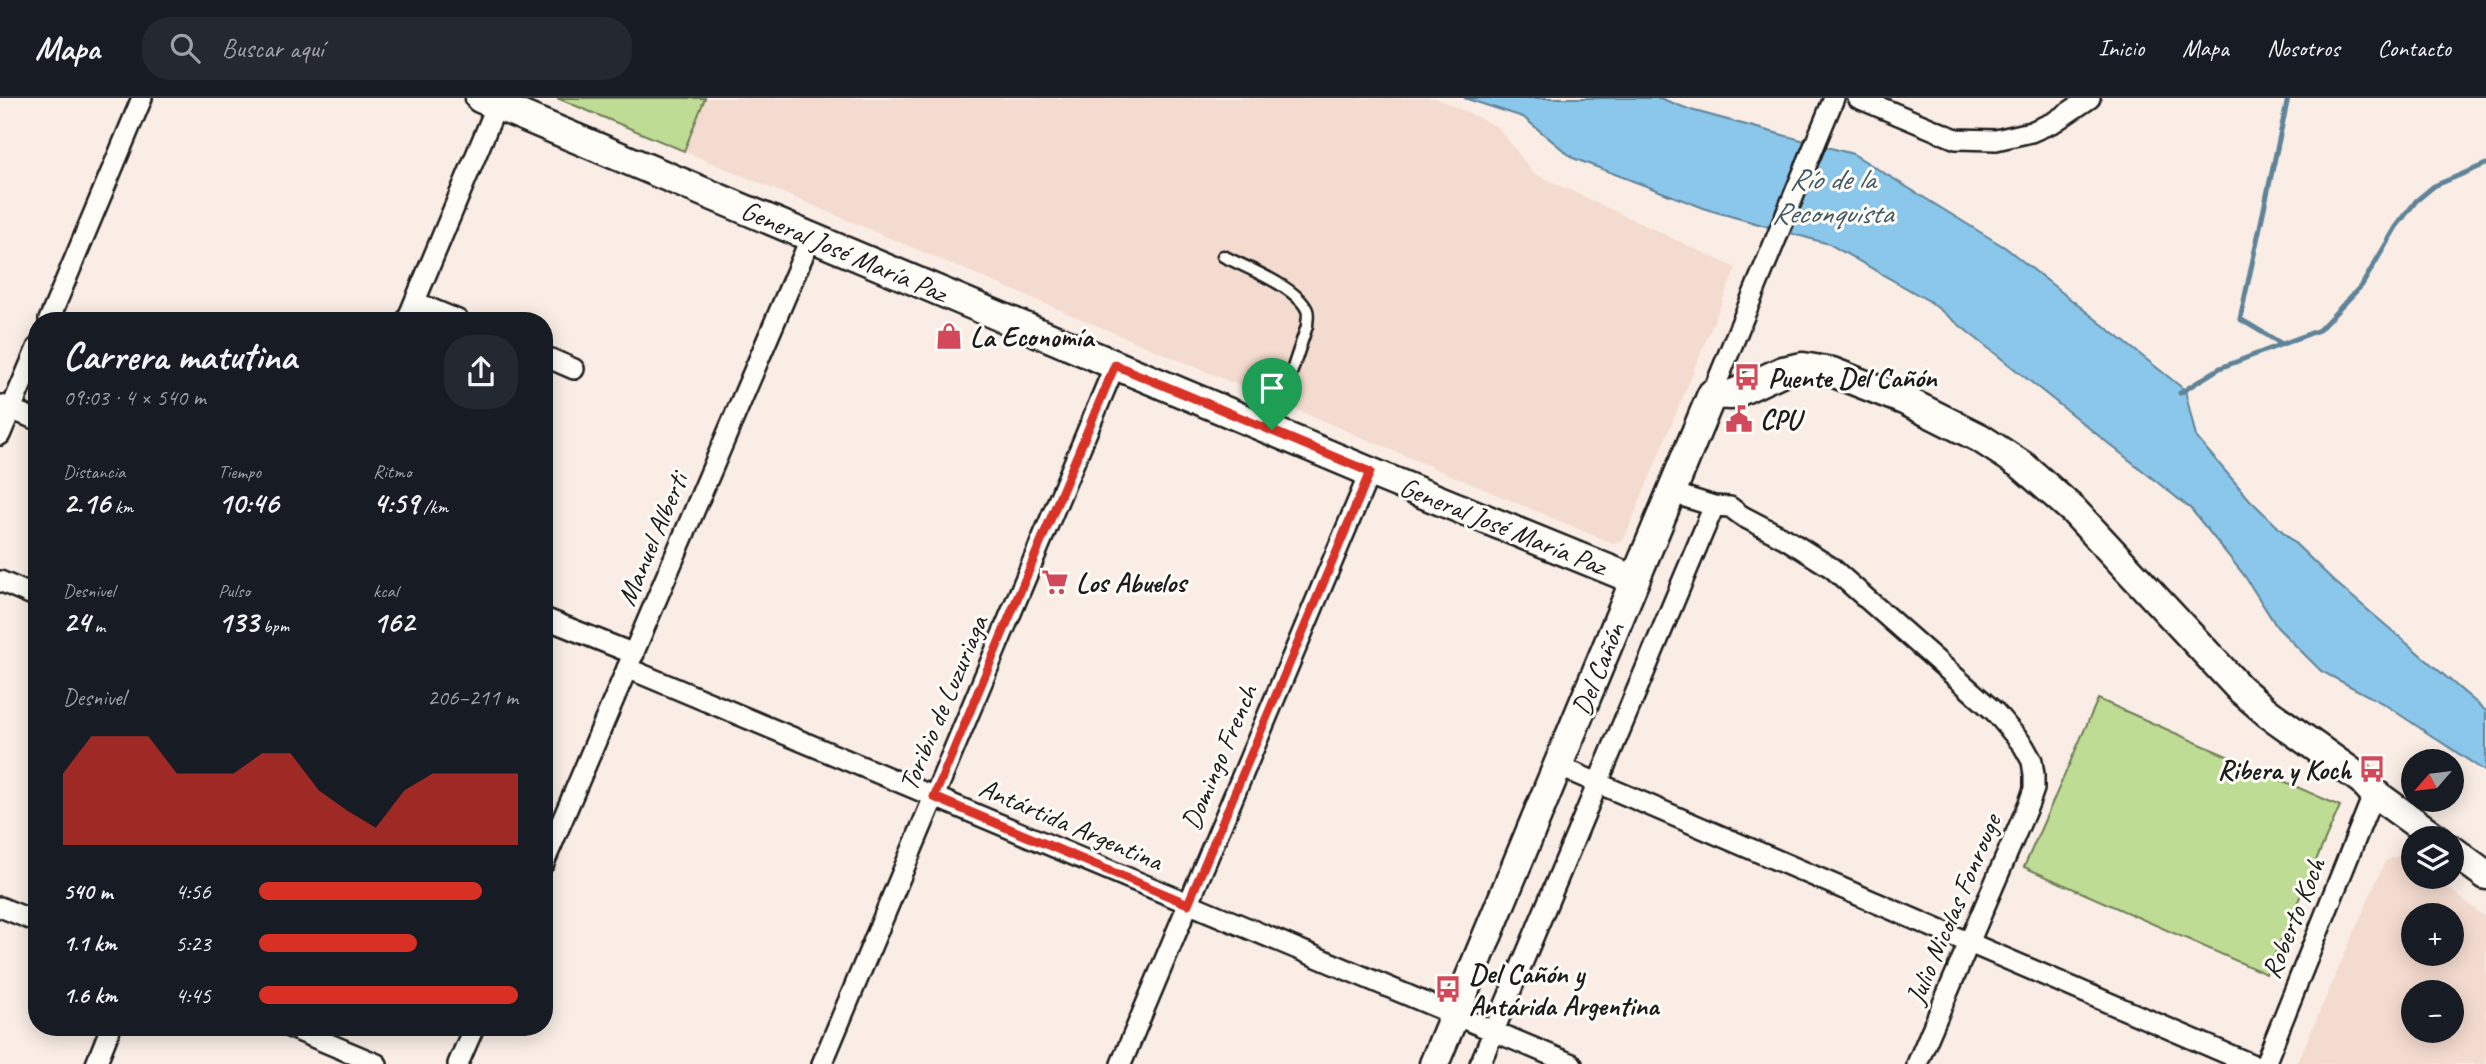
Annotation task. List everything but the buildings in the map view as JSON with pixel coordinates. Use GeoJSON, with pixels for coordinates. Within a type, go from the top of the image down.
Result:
{"type":"FeatureCollection","features":[{"type":"Feature","properties":{"kind":"street"},"geometry":{"type":"LineString","coordinates":[[52,312],[142,98]]}},
{"type":"Feature","properties":{"kind":"street","name":"Del Cañón"},"geometry":{"type":"LineString","coordinates":[[1434,1064],[1834,98]]}},
{"type":"Feature","properties":{"kind":"street"},"geometry":{"type":"LineString","coordinates":[[1858,98],[1956,139],[1996,140],[2031,132],[2054,122],[2090,98]]}},
{"type":"Feature","properties":{"kind":"street"},"geometry":{"type":"LineString","coordinates":[[411,311],[489,102]]}},
{"type":"Feature","properties":{"kind":"street","name":"General José María Paz"},"geometry":{"type":"LineString","coordinates":[[489,102],[1370,472],[1635,580]]}},
{"type":"Feature","properties":{"kind":"street","name":"Manuel Alberti"},"geometry":{"type":"LineString","coordinates":[[553,842],[811,237]]}},
{"type":"Feature","properties":{"kind":"street"},"geometry":{"type":"LineString","coordinates":[[553,360],[574,369]]}},
{"type":"Feature","properties":{"kind":"street"},"geometry":{"type":"LineString","coordinates":[[0,435],[5,407],[28,365]]}},
{"type":"Feature","properties":{"kind":"street","name":"Toribio de Luzuriaga"},"geometry":{"type":"LineString","coordinates":[[822,1064],[1115,365]]}},
{"type":"Feature","properties":{"kind":"street"},"geometry":{"type":"LineString","coordinates":[[1712,394],[1731,395],[1783,371],[1803,367],[1832,372],[1904,400],[1980,438],[2023,466],[2073,510],[2239,688],[2268,713],[2362,780],[2374,793],[2419,826]]}},
{"type":"Feature","properties":{"kind":"street"},"geometry":{"type":"LineString","coordinates":[[5,407],[28,416]]}},
{"type":"Feature","properties":{"kind":"street","name":"Domingo French"},"geometry":{"type":"LineString","coordinates":[[1121,1064],[1370,472]]}},
{"type":"Feature","properties":{"kind":"street"},"geometry":{"type":"LineString","coordinates":[[1672,493],[1714,506]]}},
{"type":"Feature","properties":{"kind":"street","name":"Del Cañón"},"geometry":{"type":"LineString","coordinates":[[1480,1064],[1714,506]]}},
{"type":"Feature","properties":{"kind":"street","name":"Julio Nicolas Fonrouge"},"geometry":{"type":"LineString","coordinates":[[1714,506],[1730,507],[1832,568],[1994,712],[2023,745],[2032,761],[2034,789],[2029,803],[1917,1064]]}},
{"type":"Feature","properties":{"kind":"street"},"geometry":{"type":"LineString","coordinates":[[0,581],[28,593]]}},
{"type":"Feature","properties":{"kind":"street","name":"Antártida Argentina"},"geometry":{"type":"LineString","coordinates":[[553,622],[631,661],[934,797],[1572,1064]]}},
{"type":"Feature","properties":{"kind":"street"},"geometry":{"type":"LineString","coordinates":[[1558,766],[2251,1064]]}},
{"type":"Feature","properties":{"kind":"street","name":"Roberto Koch"},"geometry":{"type":"LineString","coordinates":[[2265,1064],[2374,793]]}},
{"type":"Feature","properties":{"kind":"street"},"geometry":{"type":"LineString","coordinates":[[2464,859],[2486,875]]}},
{"type":"Feature","properties":{"kind":"street"},"geometry":{"type":"LineString","coordinates":[[0,907],[28,918]]}},
{"type":"Feature","properties":{"kind":"street"},"geometry":{"type":"LineString","coordinates":[[96,1064],[107,1036]]}},
{"type":"Feature","properties":{"kind":"street"},"geometry":{"type":"LineString","coordinates":[[310,1036],[377,1064]]}},
{"type":"Feature","properties":{"kind":"street"},"geometry":{"type":"LineString","coordinates":[[458,1064],[470,1036]]}},
{"type":"Feature","properties":{"kind":"lane"},"geometry":{"type":"LineString","coordinates":[[1223,256],[1268,278],[1297,297],[1308,311],[1307,326],[1272,430]]}},
{"type":"Feature","properties":{"kind":"shaded area"},"geometry":{"type":"Polygon","coordinates":[[[705,98],[1436,98],[1498,127],[1533,173],[1736,268],[1624,539],[1614,544],[684,151],[705,98]]]}},
{"type":"Feature","properties":{"kind":"shaded area"},"geometry":{"type":"Polygon","coordinates":[[[2401,855],[2401,889],[2450,889],[2486,918],[2486,1064],[2297,1064],[2385,861],[2401,855]]]}},
{"type":"Feature","properties":{"kind":"green space"},"geometry":{"type":"Polygon","coordinates":[[[557,98],[705,98],[684,151],[557,98]]]}},
{"type":"Feature","properties":{"kind":"green space"},"geometry":{"type":"Polygon","coordinates":[[[2098,699],[2340,806],[2266,974],[2024,867],[2098,699]]]}},
{"type":"Feature","properties":{"kind":"water","name":"Río de la Reconquista"},"geometry":{"type":"Polygon","coordinates":[[[1464,98],[1660,98],[1691,110],[1853,154],[2006,248],[2185,390],[2196,437],[2250,500],[2334,581],[2486,711],[2486,772],[2464,757],[2464,749],[2452,749],[2384,704],[2321,671],[2277,627],[2244,575],[2191,509],[1929,301],[1829,244],[1709,210],[1573,158],[1523,117],[1464,98]]]}},
{"type":"Feature","properties":{"kind":"waterway"},"geometry":{"type":"LineString","coordinates":[[2282,344],[2240,319],[2288,98]]}},
{"type":"Feature","properties":{"kind":"waterway"},"geometry":{"type":"LineString","coordinates":[[2180,393],[2220,368],[2319,330],[2362,285],[2396,227],[2416,201],[2434,186],[2486,164]]}},
{"type":"Feature","properties":{"kind":"place","name":"La Economía"},"geometry":{"type":"Point","coordinates":[949,336]}},
{"type":"Feature","properties":{"kind":"place","name":"Puente Del Cañón"},"geometry":{"type":"Point","coordinates":[1747,377]}},
{"type":"Feature","properties":{"kind":"place","name":"CPU"},"geometry":{"type":"Point","coordinates":[1739,419]}},
{"type":"Feature","properties":{"kind":"place","name":"Los Abuelos"},"geometry":{"type":"Point","coordinates":[1055,582]}},
{"type":"Feature","properties":{"kind":"place","name":"Ribera y Koch"},"geometry":{"type":"Point","coordinates":[2372,769]}},
{"type":"Feature","properties":{"kind":"place","name":"Del Cañón y Antárida Argentina"},"geometry":{"type":"Point","coordinates":[1448,989]}},
{"type":"Feature","properties":{"kind":"route"},"geometry":{"type":"LineString","coordinates":[[1115,365],[1272,430],[1370,472],[1188,904],[934,797],[1115,365]]}}]}
